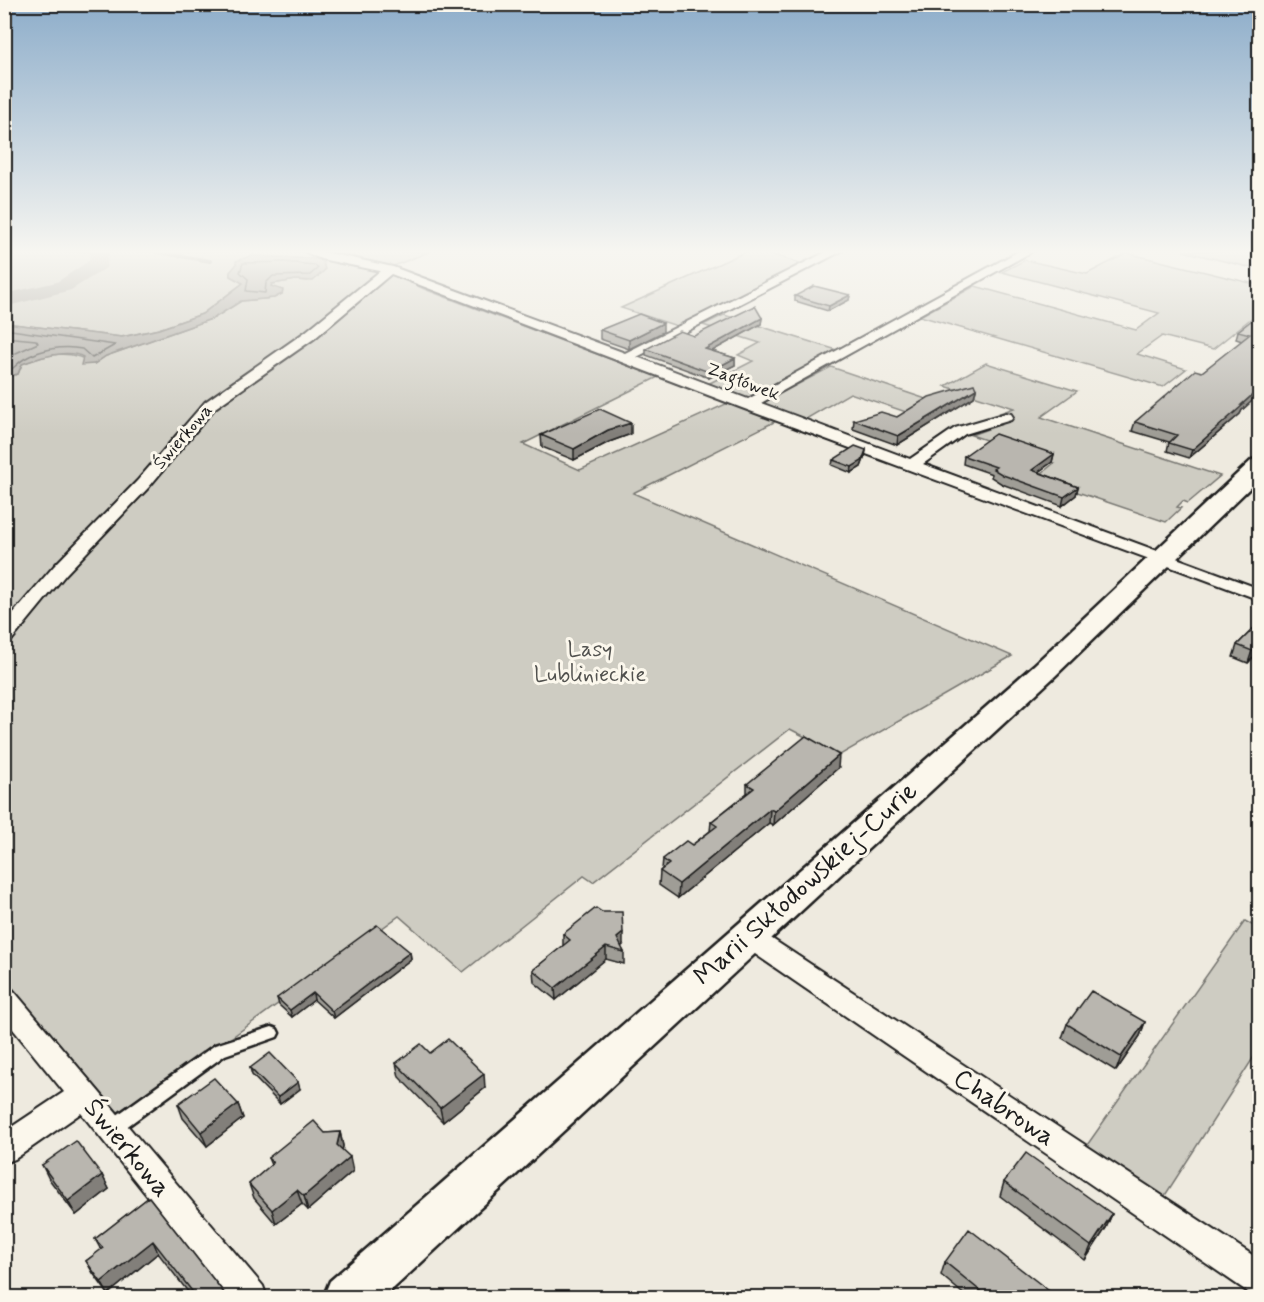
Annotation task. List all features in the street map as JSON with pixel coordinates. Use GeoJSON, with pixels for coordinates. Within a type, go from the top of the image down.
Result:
{"type":"FeatureCollection","features":[{"type":"Feature","properties":{"kind":"street","name":"Świerkowa"},"geometry":{"type":"LineString","coordinates":[[4,637],[60,570],[143,484],[210,405],[310,335],[338,312]]}},
{"type":"Feature","properties":{"kind":"street","name":"Zagłówek"},"geometry":{"type":"LineString","coordinates":[[502,312],[1260,595]]}},
{"type":"Feature","properties":{"kind":"street"},"geometry":{"type":"LineString","coordinates":[[625,358],[717,312]]}},
{"type":"Feature","properties":{"kind":"street"},"geometry":{"type":"LineString","coordinates":[[747,405],[917,312]]}},
{"type":"Feature","properties":{"kind":"street"},"geometry":{"type":"LineString","coordinates":[[911,465],[960,431],[1006,417]]}},
{"type":"Feature","properties":{"kind":"street","name":"Marii Skłodowskiej-Curie"},"geometry":{"type":"LineString","coordinates":[[347,1298],[1044,671],[1260,465]]}},
{"type":"Feature","properties":{"kind":"street","name":"Chabrowa"},"geometry":{"type":"LineString","coordinates":[[748,936],[1260,1280]]}},
{"type":"Feature","properties":{"kind":"street","name":"Świerkowa"},"geometry":{"type":"LineString","coordinates":[[4,998],[251,1298]]}},
{"type":"Feature","properties":{"kind":"street"},"geometry":{"type":"LineString","coordinates":[[4,1149],[83,1096]]}},
{"type":"Feature","properties":{"kind":"lane"},"geometry":{"type":"LineString","coordinates":[[112,1128],[220,1050],[273,1033]]}},
{"type":"Feature","properties":{"kind":"green space"},"geometry":{"type":"Polygon","coordinates":[[[5,312],[205,312],[159,329],[121,337],[5,323],[5,312]]]}},
{"type":"Feature","properties":{"kind":"green space","name":"Lasy Lublinieckie"},"geometry":{"type":"Polygon","coordinates":[[[224,312],[485,312],[658,377],[523,444],[580,470],[728,403],[776,421],[633,493],[1012,656],[840,755],[790,729],[593,882],[584,876],[463,972],[399,916],[122,1117],[5,980],[5,647],[59,581],[47,573],[5,624],[5,377],[18,374],[22,364],[50,355],[68,354],[94,364],[106,356],[214,318],[224,312]]]}},
{"type":"Feature","properties":{"kind":"green space"},"geometry":{"type":"Polygon","coordinates":[[[633,312],[711,312],[680,327],[633,312]]]}},
{"type":"Feature","properties":{"kind":"green space"},"geometry":{"type":"Polygon","coordinates":[[[928,312],[1069,312],[1136,330],[1159,313],[1154,312],[1259,312],[1213,349],[1162,336],[1137,354],[1186,369],[1163,387],[920,316],[928,312]]]}},
{"type":"Feature","properties":{"kind":"green space"},"geometry":{"type":"Polygon","coordinates":[[[724,315],[840,351],[751,400],[741,400],[704,386],[753,361],[738,355],[760,343],[703,325],[724,315]]]}},
{"type":"Feature","properties":{"kind":"green space"},"geometry":{"type":"Polygon","coordinates":[[[986,363],[1077,391],[1041,417],[1220,476],[1188,503],[1183,501],[1177,507],[1181,508],[1166,522],[1036,478],[1054,463],[971,435],[1010,421],[1012,417],[1000,413],[1014,408],[945,386],[986,363]]]}},
{"type":"Feature","properties":{"kind":"green space"},"geometry":{"type":"Polygon","coordinates":[[[831,367],[926,399],[906,412],[850,393],[801,422],[760,404],[831,367]]]}},
{"type":"Feature","properties":{"kind":"green space"},"geometry":{"type":"Polygon","coordinates":[[[1245,921],[1259,929],[1259,1049],[1164,1197],[1085,1148],[1245,921]]]}},
{"type":"Feature","properties":{"kind":"water"},"geometry":{"type":"Polygon","coordinates":[[[205,312],[224,312],[214,318],[106,356],[94,364],[81,365],[83,357],[76,354],[53,355],[22,364],[18,374],[5,377],[5,323],[122,337],[159,329],[205,312]]]}},
{"type":"Feature","properties":{"kind":"building"},"geometry":{"type":"Polygon","coordinates":[[[743,312],[758,312],[762,318],[705,349],[735,358],[709,372],[646,349],[680,331],[694,336],[743,312]]]}},
{"type":"Feature","properties":{"kind":"building"},"geometry":{"type":"Polygon","coordinates":[[[639,314],[663,323],[629,340],[600,330],[639,314]]]}},
{"type":"Feature","properties":{"kind":"building"},"geometry":{"type":"Polygon","coordinates":[[[1260,314],[1260,388],[1192,450],[1169,443],[1177,435],[1135,422],[1195,370],[1202,372],[1250,334],[1238,331],[1260,314]]]}},
{"type":"Feature","properties":{"kind":"building"},"geometry":{"type":"Polygon","coordinates":[[[974,384],[976,389],[898,436],[854,420],[881,412],[897,417],[929,397],[974,384]]]}},
{"type":"Feature","properties":{"kind":"building"},"geometry":{"type":"Polygon","coordinates":[[[600,409],[631,423],[608,430],[574,449],[541,435],[600,409]]]}},
{"type":"Feature","properties":{"kind":"building"},"geometry":{"type":"Polygon","coordinates":[[[995,434],[1054,454],[1032,470],[1078,487],[1064,497],[1003,475],[993,469],[996,467],[964,456],[995,434]]]}},
{"type":"Feature","properties":{"kind":"building"},"geometry":{"type":"Polygon","coordinates":[[[855,446],[866,450],[862,461],[852,467],[833,460],[855,446]]]}},
{"type":"Feature","properties":{"kind":"building"},"geometry":{"type":"Polygon","coordinates":[[[1260,622],[1260,644],[1252,651],[1237,645],[1260,622]]]}},
{"type":"Feature","properties":{"kind":"building"},"geometry":{"type":"Polygon","coordinates":[[[806,736],[839,755],[774,811],[770,809],[679,884],[660,871],[669,864],[663,859],[686,841],[692,845],[717,826],[711,822],[754,788],[747,784],[806,736]]]}},
{"type":"Feature","properties":{"kind":"building"},"geometry":{"type":"Polygon","coordinates":[[[596,908],[602,912],[622,912],[623,933],[617,938],[624,952],[606,947],[555,988],[533,970],[570,940],[563,934],[596,908]]]}},
{"type":"Feature","properties":{"kind":"building"},"geometry":{"type":"Polygon","coordinates":[[[377,925],[410,952],[332,1011],[313,993],[290,1010],[277,998],[377,925]]]}},
{"type":"Feature","properties":{"kind":"building"},"geometry":{"type":"Polygon","coordinates":[[[1091,991],[1145,1022],[1121,1057],[1067,1024],[1091,991]]]}},
{"type":"Feature","properties":{"kind":"building"},"geometry":{"type":"Polygon","coordinates":[[[448,1039],[484,1074],[440,1108],[396,1063],[421,1044],[430,1053],[448,1039]]]}},
{"type":"Feature","properties":{"kind":"building"},"geometry":{"type":"Polygon","coordinates":[[[270,1053],[298,1082],[278,1097],[250,1068],[270,1053]]]}},
{"type":"Feature","properties":{"kind":"building"},"geometry":{"type":"Polygon","coordinates":[[[214,1078],[238,1104],[201,1132],[178,1104],[214,1078]]]}},
{"type":"Feature","properties":{"kind":"building"},"geometry":{"type":"Polygon","coordinates":[[[314,1121],[325,1133],[340,1132],[337,1145],[350,1157],[304,1196],[297,1190],[272,1210],[249,1184],[273,1163],[268,1158],[314,1121]]]}},
{"type":"Feature","properties":{"kind":"building"},"geometry":{"type":"Polygon","coordinates":[[[76,1141],[102,1175],[68,1201],[42,1165],[76,1141]]]}},
{"type":"Feature","properties":{"kind":"building"},"geometry":{"type":"Polygon","coordinates":[[[1026,1153],[1112,1214],[1091,1246],[1004,1182],[1026,1153]]]}},
{"type":"Feature","properties":{"kind":"building"},"geometry":{"type":"Polygon","coordinates":[[[149,1197],[228,1298],[192,1298],[195,1295],[153,1241],[101,1282],[86,1261],[103,1248],[95,1239],[149,1197]]]}},
{"type":"Feature","properties":{"kind":"building"},"geometry":{"type":"Polygon","coordinates":[[[969,1229],[1057,1298],[989,1298],[945,1262],[969,1229]]]}}]}
